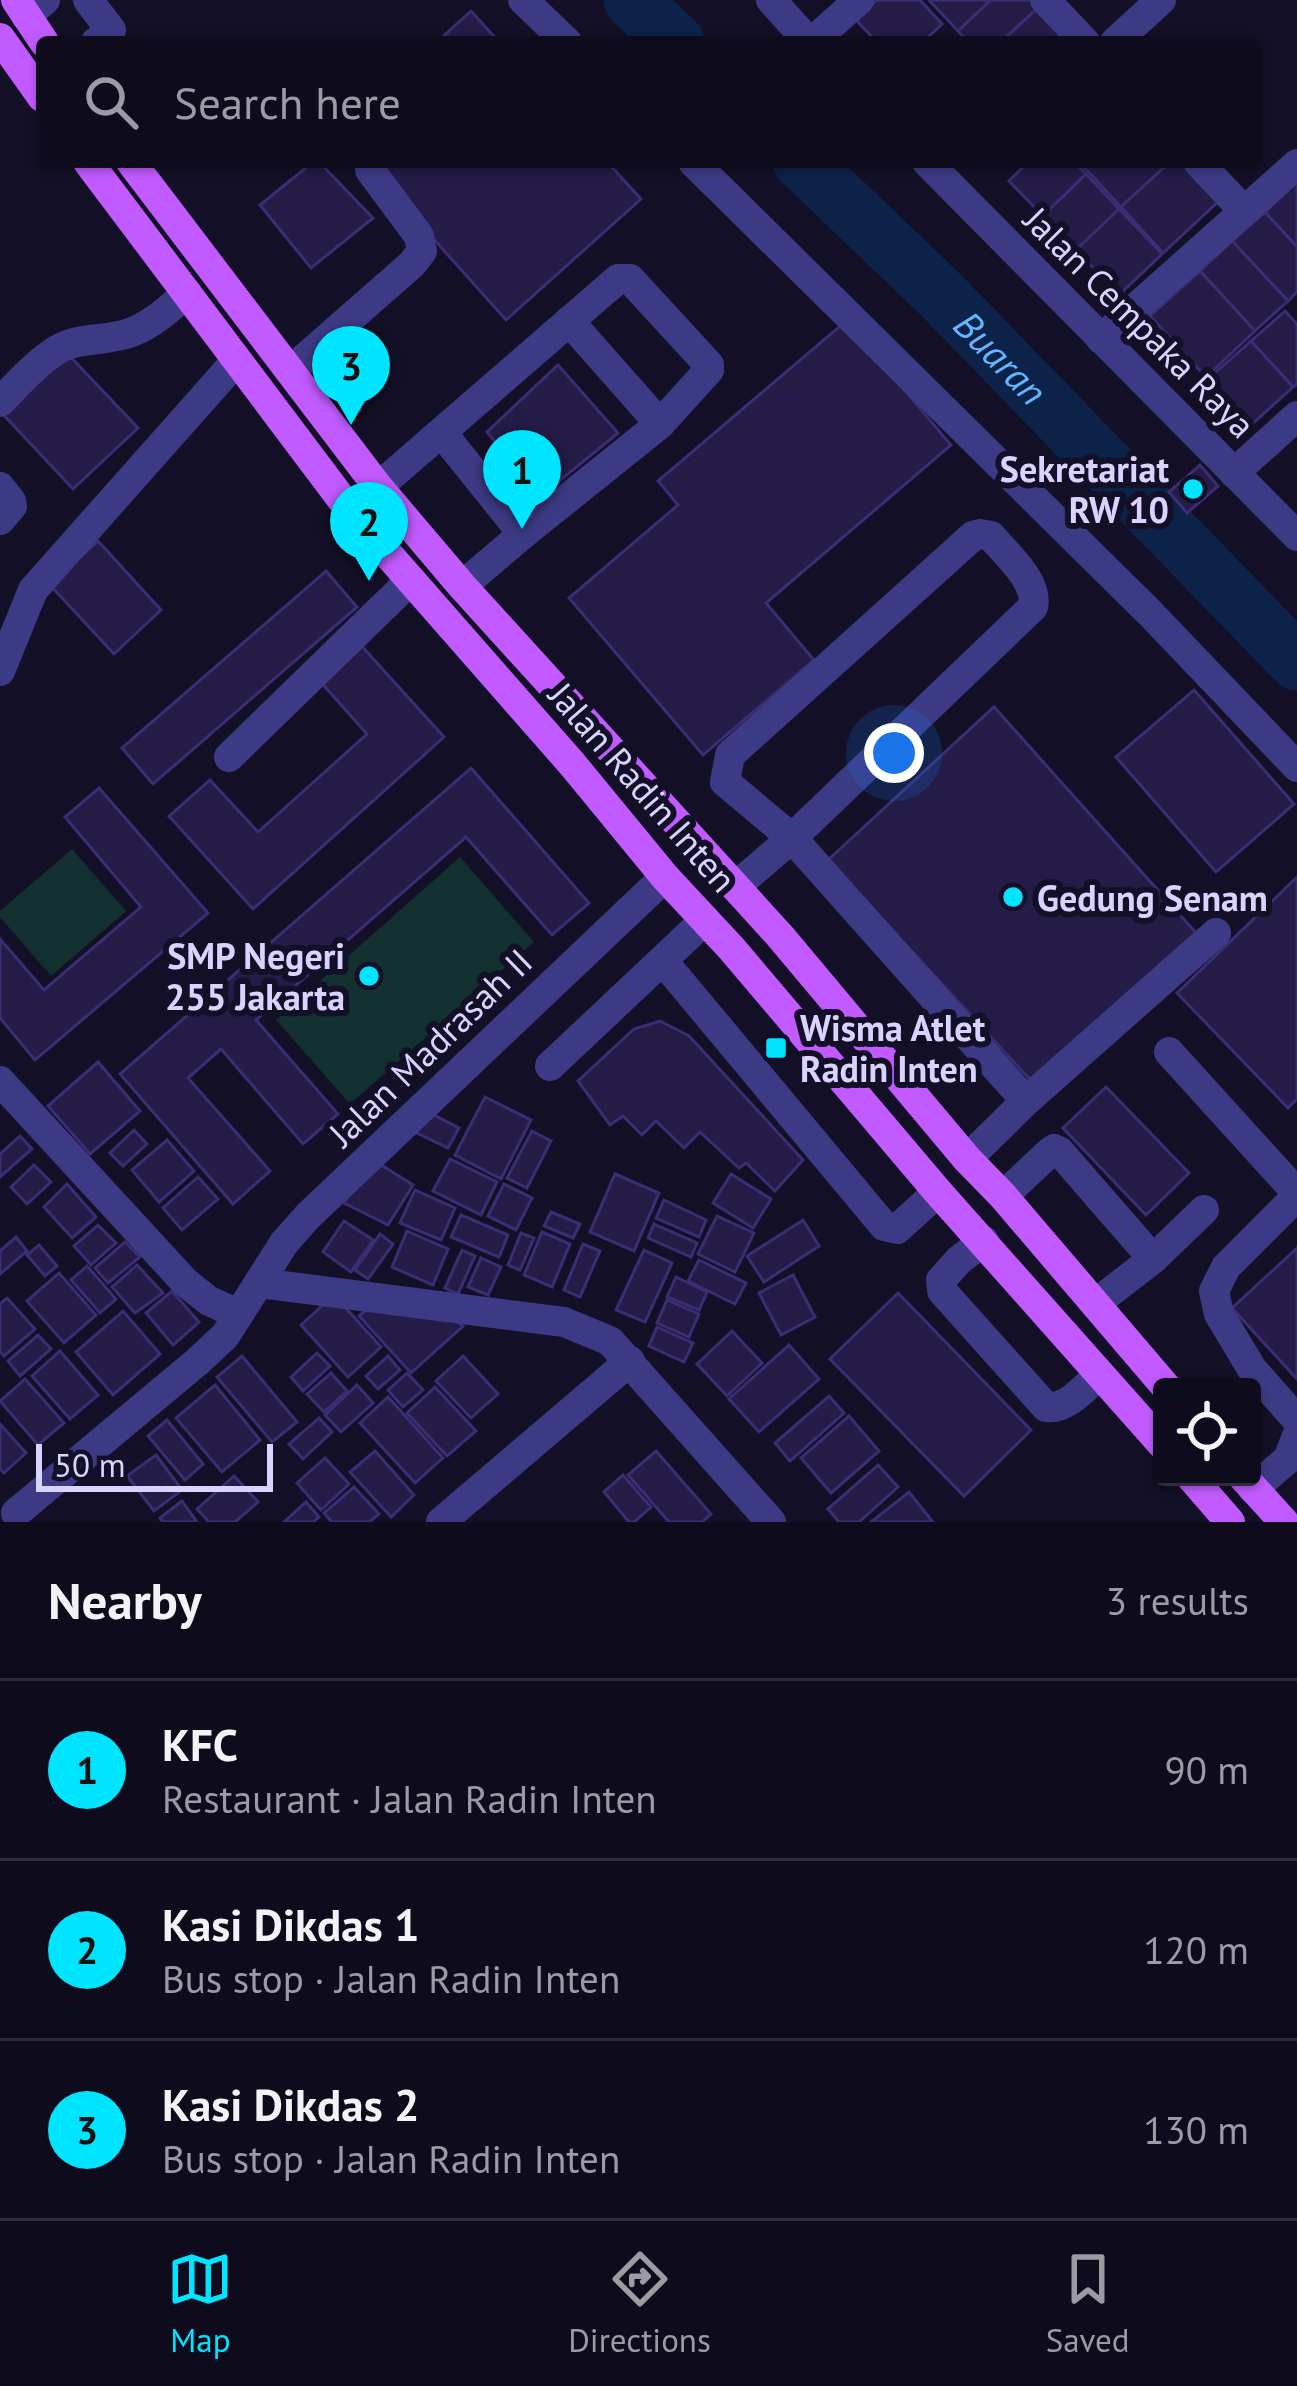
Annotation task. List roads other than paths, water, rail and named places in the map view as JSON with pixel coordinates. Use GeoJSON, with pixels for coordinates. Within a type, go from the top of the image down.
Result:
{"type":"FeatureCollection","features":[{"type":"Feature","properties":{"kind":"main road"},"geometry":{"type":"LineString","coordinates":[[29,5],[42,36]]}},
{"type":"Feature","properties":{"kind":"main road"},"geometry":{"type":"LineString","coordinates":[[0,38],[36,89]]}},
{"type":"Feature","properties":{"kind":"main road","name":"Jalan Radin Inten"},"geometry":{"type":"LineString","coordinates":[[93,168],[352,513],[1153,1434]]}},
{"type":"Feature","properties":{"kind":"main road","name":"Jalan Radin Inten"},"geometry":{"type":"LineString","coordinates":[[136,168],[378,487],[780,936],[1158,1378]]}},
{"type":"Feature","properties":{"kind":"main road"},"geometry":{"type":"LineString","coordinates":[[938,1192],[967,1159]]}},
{"type":"Feature","properties":{"kind":"main road"},"geometry":{"type":"LineString","coordinates":[[1199,1486],[1230,1522]]}},
{"type":"Feature","properties":{"kind":"main road"},"geometry":{"type":"LineString","coordinates":[[1251,1486],[1284,1522]]}},
{"type":"Feature","properties":{"kind":"street"},"geometry":{"type":"LineString","coordinates":[[88,0],[111,30],[104,36]]}},
{"type":"Feature","properties":{"kind":"street"},"geometry":{"type":"LineString","coordinates":[[523,0],[561,36]]}},
{"type":"Feature","properties":{"kind":"street"},"geometry":{"type":"LineString","coordinates":[[771,0],[805,36]]}},
{"type":"Feature","properties":{"kind":"street"},"geometry":{"type":"LineString","coordinates":[[818,36],[859,0]]}},
{"type":"Feature","properties":{"kind":"street"},"geometry":{"type":"LineString","coordinates":[[1045,0],[1078,36]]}},
{"type":"Feature","properties":{"kind":"street"},"geometry":{"type":"LineString","coordinates":[[1122,36],[1161,0]]}},
{"type":"Feature","properties":{"kind":"street"},"geometry":{"type":"LineString","coordinates":[[1101,339],[1297,164]]}},
{"type":"Feature","properties":{"kind":"street"},"geometry":{"type":"LineString","coordinates":[[699,168],[1150,613],[1297,767]]}},
{"type":"Feature","properties":{"kind":"street","name":"Jalan Cempaka Raya"},"geometry":{"type":"LineString","coordinates":[[933,168],[1297,536]]}},
{"type":"Feature","properties":{"kind":"street"},"geometry":{"type":"LineString","coordinates":[[1204,168],[1244,211]]}},
{"type":"Feature","properties":{"kind":"street"},"geometry":{"type":"LineString","coordinates":[[290,371],[422,250],[419,236],[370,170]]}},
{"type":"Feature","properties":{"kind":"street"},"geometry":{"type":"LineString","coordinates":[[378,487],[618,279],[630,280],[704,359],[709,370],[660,424],[462,586]]}},
{"type":"Feature","properties":{"kind":"street"},"geometry":{"type":"LineString","coordinates":[[0,402],[59,349],[80,340],[130,333],[187,293]]}},
{"type":"Feature","properties":{"kind":"street"},"geometry":{"type":"LineString","coordinates":[[569,321],[660,424]]}},
{"type":"Feature","properties":{"kind":"street"},"geometry":{"type":"LineString","coordinates":[[0,671],[33,590],[237,360]]}},
{"type":"Feature","properties":{"kind":"street"},"geometry":{"type":"LineString","coordinates":[[1234,473],[1297,416]]}},
{"type":"Feature","properties":{"kind":"street"},"geometry":{"type":"LineString","coordinates":[[442,433],[523,534]]}},
{"type":"Feature","properties":{"kind":"street"},"geometry":{"type":"LineString","coordinates":[[0,488],[12,506],[0,520]]}},
{"type":"Feature","properties":{"kind":"street"},"geometry":{"type":"LineString","coordinates":[[735,887],[792,838],[1033,607],[1031,586],[991,536],[973,536],[730,755],[725,782],[792,838],[1026,1101]]}},
{"type":"Feature","properties":{"kind":"street"},"geometry":{"type":"LineString","coordinates":[[229,757],[410,580]]}},
{"type":"Feature","properties":{"kind":"street","name":"Jalan Madrasah II"},"geometry":{"type":"LineString","coordinates":[[12,1511],[225,1336],[284,1243],[308,1216],[665,877]]}},
{"type":"Feature","properties":{"kind":"street"},"geometry":{"type":"LineString","coordinates":[[550,1066],[705,920]]}},
{"type":"Feature","properties":{"kind":"street"},"geometry":{"type":"LineString","coordinates":[[967,1159],[1216,934]]}},
{"type":"Feature","properties":{"kind":"street"},"geometry":{"type":"LineString","coordinates":[[663,961],[884,1226],[897,1229],[938,1192]]}},
{"type":"Feature","properties":{"kind":"street"},"geometry":{"type":"LineString","coordinates":[[1169,1052],[1297,1194],[1226,1267],[1214,1291],[1219,1314],[1252,1369],[1297,1420]]}},
{"type":"Feature","properties":{"kind":"street"},"geometry":{"type":"LineString","coordinates":[[0,1081],[185,1282],[238,1315]]}},
{"type":"Feature","properties":{"kind":"street"},"geometry":{"type":"LineString","coordinates":[[1003,1196],[1050,1152],[1060,1151],[1153,1259]]}},
{"type":"Feature","properties":{"kind":"street"},"geometry":{"type":"LineString","coordinates":[[1096,1304],[1204,1210]]}},
{"type":"Feature","properties":{"kind":"street"},"geometry":{"type":"LineString","coordinates":[[984,1241],[941,1280],[942,1291],[1046,1407],[1060,1408],[1100,1374]]}},
{"type":"Feature","properties":{"kind":"street"},"geometry":{"type":"LineString","coordinates":[[260,1283],[564,1322],[610,1341],[771,1522]]}},
{"type":"Feature","properties":{"kind":"street"},"geometry":{"type":"LineString","coordinates":[[441,1522],[476,1511],[630,1360]]}},
{"type":"Feature","properties":{"kind":"street"},"geometry":{"type":"LineString","coordinates":[[1261,1475],[1288,1459],[1297,1436]]}},
{"type":"Feature","properties":{"kind":"waterway","name":"Buaran"},"geometry":{"type":"LineString","coordinates":[[632,0],[670,36]]}},
{"type":"Feature","properties":{"kind":"waterway","name":"Buaran"},"geometry":{"type":"LineString","coordinates":[[808,168],[941,295],[1297,662]]}},
{"type":"Feature","properties":{"kind":"place","name":"Kasi Dikdas 2"},"geometry":{"type":"Point","coordinates":[351,425]}},
{"type":"Feature","properties":{"kind":"place","name":"Sekretariat RW 10"},"geometry":{"type":"Point","coordinates":[1193,489]}},
{"type":"Feature","properties":{"kind":"place","name":"KFC"},"geometry":{"type":"Point","coordinates":[522,529]}},
{"type":"Feature","properties":{"kind":"place","name":"Kasi Dikdas 1"},"geometry":{"type":"Point","coordinates":[369,581]}},
{"type":"Feature","properties":{"kind":"place","name":"Gedung Senam"},"geometry":{"type":"Point","coordinates":[1013,897]}},
{"type":"Feature","properties":{"kind":"place","name":"SMP Negeri 255 Jakarta"},"geometry":{"type":"Point","coordinates":[369,976]}},
{"type":"Feature","properties":{"kind":"place","name":"Wisma Atlet Radin Inten"},"geometry":{"type":"Point","coordinates":[776,1048]}}]}
